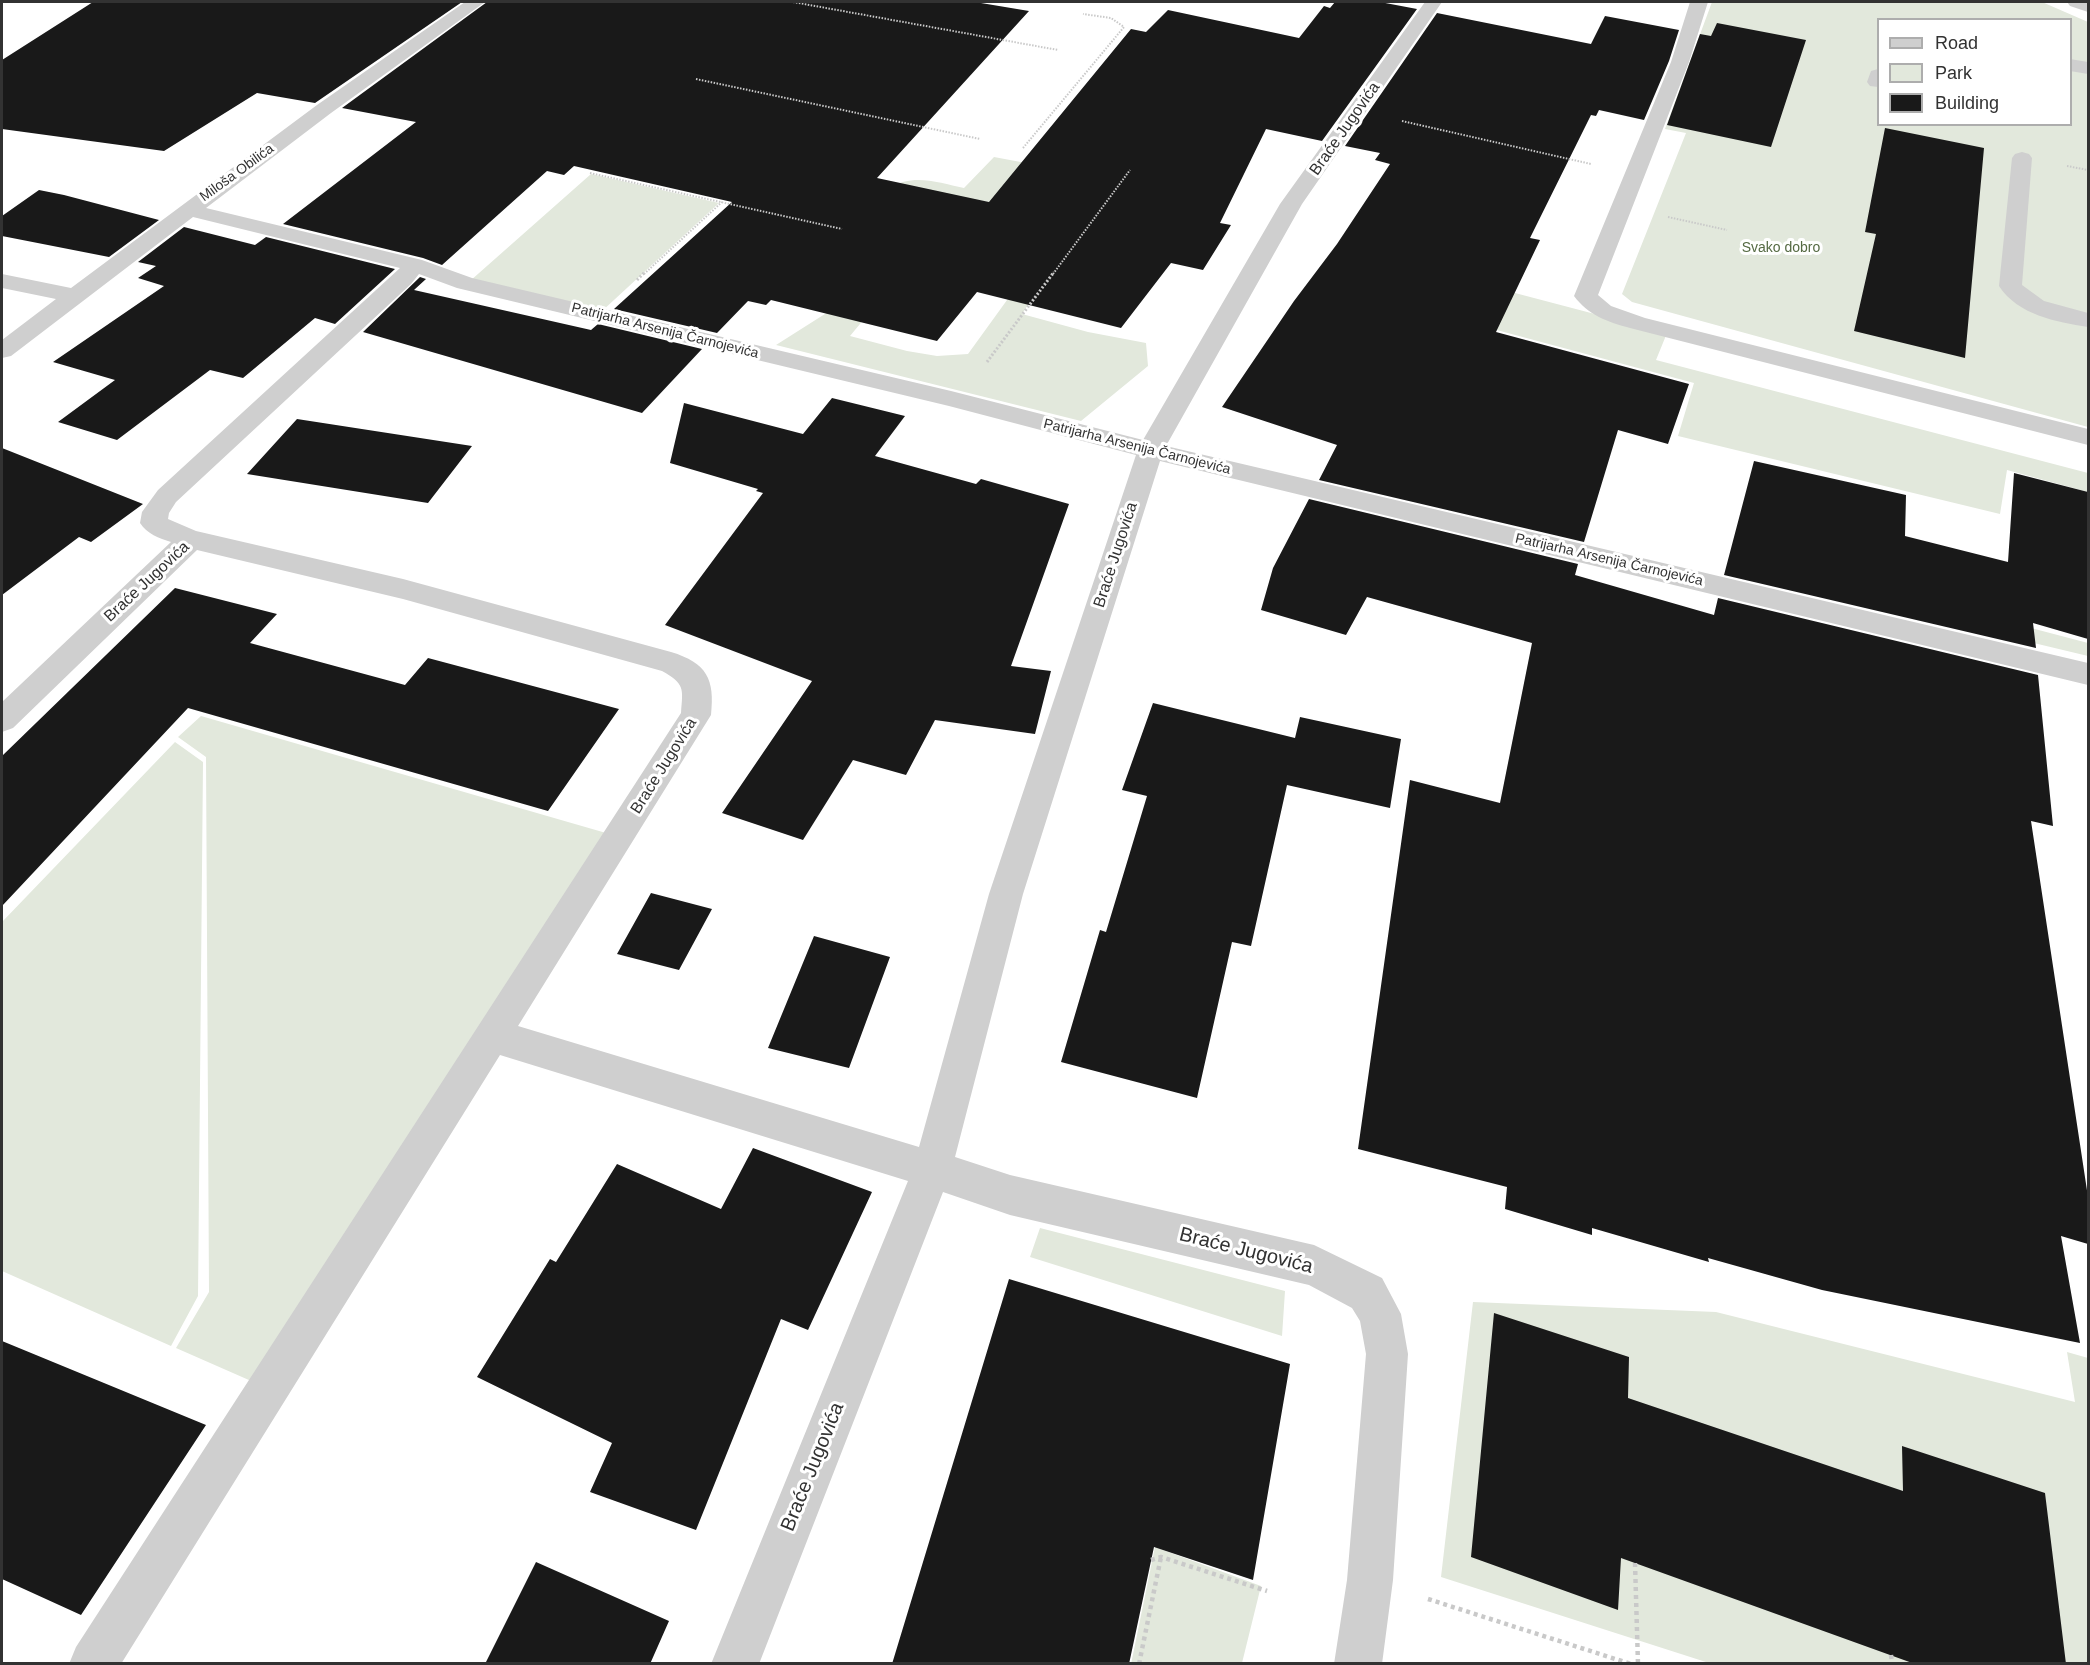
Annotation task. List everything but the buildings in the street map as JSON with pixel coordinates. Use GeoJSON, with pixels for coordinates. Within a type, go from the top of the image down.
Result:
{"type":"FeatureCollection","features":[{"type":"Feature","properties":{"kind":"street","name":"Miloša Obilića"},"geometry":{"type":"LineString","coordinates":[[2,351],[188,209],[324,109],[476,2]]}},
{"type":"Feature","properties":{"kind":"street","name":"Braće Jugovića"},"geometry":{"type":"LineString","coordinates":[[735,1664],[932,1170],[1006,894],[1150,451],[1291,204],[1434,2]]}},
{"type":"Feature","properties":{"kind":"street"},"geometry":{"type":"LineString","coordinates":[[1699,2],[1680,62],[1586,296],[1593,305],[1601,310],[1672,332],[2088,437]]}},
{"type":"Feature","properties":{"kind":"street"},"geometry":{"type":"LineString","coordinates":[[2076,2],[2088,7]]}},
{"type":"Feature","properties":{"kind":"street"},"geometry":{"type":"LineString","coordinates":[[2072,65],[2088,68]]}},
{"type":"Feature","properties":{"kind":"street"},"geometry":{"type":"LineString","coordinates":[[2022,158],[2010,286],[2019,297],[2037,306],[2088,320]]}},
{"type":"Feature","properties":{"kind":"street","name":"Patrijarha Arsenija Čarnojevića"},"geometry":{"type":"LineString","coordinates":[[188,209],[231,222],[414,266],[465,283],[951,399],[1150,451],[2088,674]]}},
{"type":"Feature","properties":{"kind":"street"},"geometry":{"type":"LineString","coordinates":[[191,539],[165,530],[154,523],[156,512],[166,496],[403,279],[414,266]]}},
{"type":"Feature","properties":{"kind":"street"},"geometry":{"type":"LineString","coordinates":[[2,281],[38,290],[73,295]]}},
{"type":"Feature","properties":{"kind":"street","name":"Braće Jugovića"},"geometry":{"type":"LineString","coordinates":[[2,720],[191,539],[403,589],[671,663],[690,672],[698,685],[696,715],[494,1036],[979,1183],[1011,1195],[1314,1266],[1367,1293],[1380,1314],[1387,1354],[1370,1580],[1358,1664]]}},
{"type":"Feature","properties":{"kind":"street"},"geometry":{"type":"LineString","coordinates":[[93,1664],[494,1036]]}},
{"type":"Feature","properties":{"kind":"path"},"geometry":{"type":"LineString","coordinates":[[793,2],[1058,50]]}},
{"type":"Feature","properties":{"kind":"path"},"geometry":{"type":"LineString","coordinates":[[1023,148],[1124,27],[1120,21],[1083,14]]}},
{"type":"Feature","properties":{"kind":"path"},"geometry":{"type":"LineString","coordinates":[[696,79],[980,139]]}},
{"type":"Feature","properties":{"kind":"path"},"geometry":{"type":"LineString","coordinates":[[1358,111],[1636,175]]}},
{"type":"Feature","properties":{"kind":"path"},"geometry":{"type":"LineString","coordinates":[[951,399],[985,365],[1130,170]]}},
{"type":"Feature","properties":{"kind":"path"},"geometry":{"type":"LineString","coordinates":[[590,173],[842,229]]}},
{"type":"Feature","properties":{"kind":"path"},"geometry":{"type":"LineString","coordinates":[[599,315],[722,202]]}},
{"type":"Feature","properties":{"kind":"path"},"geometry":{"type":"LineString","coordinates":[[1623,207],[1727,230]]}},
{"type":"Feature","properties":{"kind":"path"},"geometry":{"type":"LineString","coordinates":[[1152,1560],[1161,1557],[1267,1591]]}},
{"type":"Feature","properties":{"kind":"path"},"geometry":{"type":"LineString","coordinates":[[1139,1664],[1161,1557]]}},
{"type":"Feature","properties":{"kind":"path"},"geometry":{"type":"LineString","coordinates":[[1635,1563],[1638,1664]]}},
{"type":"Feature","properties":{"kind":"path"},"geometry":{"type":"LineString","coordinates":[[1370,1580],[1631,1664]]}},
{"type":"Feature","properties":{"kind":"path"},"geometry":{"type":"LineString","coordinates":[[1891,1655],[1892,1664]]}},
{"type":"Feature","properties":{"kind":"green space","name":"Svako dobro"},"geometry":{"type":"Polygon","coordinates":[[[1712,2],[2042,2],[2088,22],[2088,427],[1632,302],[1622,294],[1686,133],[1665,129],[1712,2]]]}},
{"type":"Feature","properties":{"kind":"green space"},"geometry":{"type":"Polygon","coordinates":[[[994,157],[1074,172],[1033,210],[978,200],[962,201],[850,336],[907,351],[937,356],[968,354],[1062,224],[1086,215],[1022,314],[1088,332],[1146,343],[1148,366],[1081,421],[776,345],[869,286],[890,188],[908,181],[926,180],[964,188],[994,157]]]}},
{"type":"Feature","properties":{"kind":"green space"},"geometry":{"type":"Polygon","coordinates":[[[591,174],[719,203],[601,312],[470,281],[591,174]]]}},
{"type":"Feature","properties":{"kind":"green space"},"geometry":{"type":"Polygon","coordinates":[[[1439,273],[1667,333],[1656,360],[2088,473],[2088,492],[2007,470],[2000,514],[1678,436],[1694,383],[1478,325],[1439,273]]]}},
{"type":"Feature","properties":{"kind":"green space"},"geometry":{"type":"Polygon","coordinates":[[[1993,618],[2088,643],[2088,656],[1992,633],[1993,618]]]}},
{"type":"Feature","properties":{"kind":"green space"},"geometry":{"type":"Polygon","coordinates":[[[201,716],[613,835],[258,1384],[176,1348],[209,1292],[206,757],[178,737],[201,716]]]}},
{"type":"Feature","properties":{"kind":"green space"},"geometry":{"type":"Polygon","coordinates":[[[175,742],[203,762],[198,1296],[171,1346],[2,1271],[2,922],[175,742]]]}},
{"type":"Feature","properties":{"kind":"green space"},"geometry":{"type":"Polygon","coordinates":[[[1040,1228],[1285,1291],[1282,1336],[1030,1257],[1040,1228]]]}},
{"type":"Feature","properties":{"kind":"green space"},"geometry":{"type":"Polygon","coordinates":[[[1473,1302],[1716,1312],[2075,1402],[2067,1352],[2088,1358],[2088,1663],[1709,1663],[1441,1577],[1473,1302]]]}},
{"type":"Feature","properties":{"kind":"green space"},"geometry":{"type":"Polygon","coordinates":[[[1155,1547],[1261,1586],[1242,1663],[1131,1664],[1155,1547]]]}}]}
